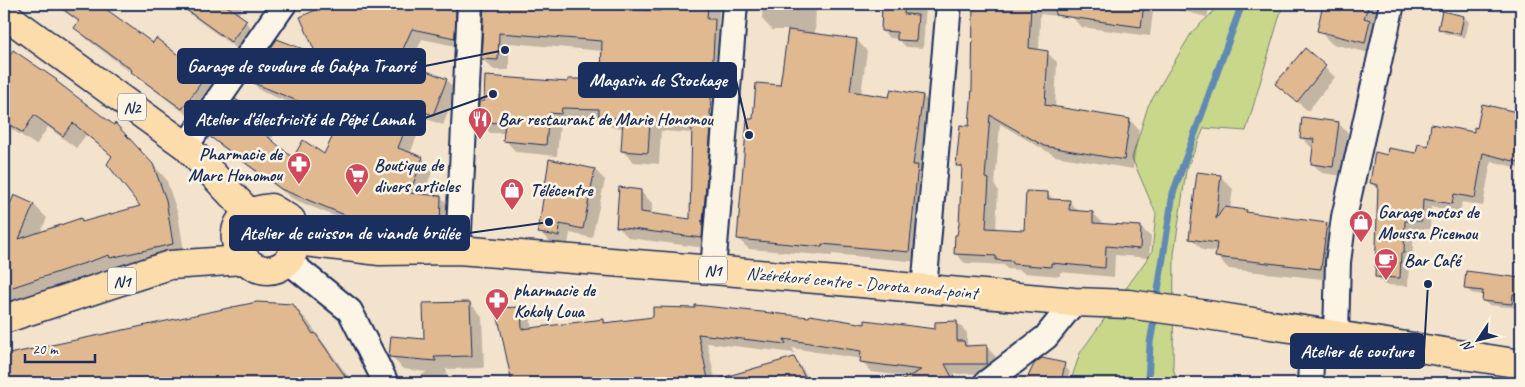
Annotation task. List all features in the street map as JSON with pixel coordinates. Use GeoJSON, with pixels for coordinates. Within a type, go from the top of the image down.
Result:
{"type":"FeatureCollection","features":[{"type":"Feature","properties":{"kind":"highway","name":"N2"},"geometry":{"type":"LineString","coordinates":[[5,19],[186,146],[249,213]]}},
{"type":"Feature","properties":{"kind":"highway"},"geometry":{"type":"LineString","coordinates":[[271,208],[291,220],[293,251],[274,269],[257,269],[243,260],[236,244],[238,227],[249,213],[271,208]]}},
{"type":"Feature","properties":{"kind":"highway","name":"N'zérékoré centre - Dorota rond-point"},"geometry":{"type":"LineString","coordinates":[[293,251],[458,250],[712,270],[1074,302],[1128,304],[1325,333]]}},
{"type":"Feature","properties":{"kind":"highway","name":"N1"},"geometry":{"type":"LineString","coordinates":[[4,319],[170,265],[243,260]]}},
{"type":"Feature","properties":{"kind":"highway","name":"N1"},"geometry":{"type":"LineString","coordinates":[[1325,333],[1521,364]]}},
{"type":"Feature","properties":{"kind":"street"},"geometry":{"type":"LineString","coordinates":[[186,146],[284,4]]}},
{"type":"Feature","properties":{"kind":"street"},"geometry":{"type":"LineString","coordinates":[[458,250],[470,4]]}},
{"type":"Feature","properties":{"kind":"street"},"geometry":{"type":"LineString","coordinates":[[712,270],[735,4]]}},
{"type":"Feature","properties":{"kind":"street"},"geometry":{"type":"LineString","coordinates":[[924,289],[949,4]]}},
{"type":"Feature","properties":{"kind":"street"},"geometry":{"type":"LineString","coordinates":[[1310,383],[1325,333],[1344,217],[1392,4]]}},
{"type":"Feature","properties":{"kind":"street"},"geometry":{"type":"LineString","coordinates":[[293,251],[350,311],[386,383]]}},
{"type":"Feature","properties":{"kind":"street"},"geometry":{"type":"LineString","coordinates":[[986,383],[1046,337],[1074,302]]}},
{"type":"Feature","properties":{"kind":"green space"},"geometry":{"type":"Polygon","coordinates":[[[1214,4],[1283,4],[1246,131],[1204,128],[1186,171],[1174,254],[1173,367],[1177,383],[1070,383],[1080,353],[1152,252],[1156,214],[1132,158],[1148,106],[1192,32],[1213,12],[1214,4]]]}},
{"type":"Feature","properties":{"kind":"building"},"geometry":{"type":"Polygon","coordinates":[[[56,4],[99,4],[153,43],[156,38],[206,76],[182,109],[74,28],[79,21],[56,4]]]}},
{"type":"Feature","properties":{"kind":"building"},"geometry":{"type":"Polygon","coordinates":[[[178,4],[224,4],[247,20],[231,42],[178,4]]]}},
{"type":"Feature","properties":{"kind":"building"},"geometry":{"type":"Polygon","coordinates":[[[329,4],[442,4],[456,7],[455,38],[412,29],[398,60],[447,79],[433,115],[413,108],[398,148],[423,157],[410,193],[441,196],[440,226],[345,215],[281,189],[209,136],[235,99],[268,119],[260,130],[293,158],[303,140],[324,154],[341,119],[249,81],[277,39],[316,54],[300,17],[329,4]]]}},
{"type":"Feature","properties":{"kind":"building"},"geometry":{"type":"Polygon","coordinates":[[[484,4],[508,6],[508,4],[599,4],[599,8],[660,11],[661,4],[708,4],[707,19],[715,19],[710,116],[712,116],[702,238],[616,227],[619,187],[641,190],[641,212],[690,219],[692,123],[650,120],[648,153],[621,151],[623,119],[599,116],[599,109],[562,108],[561,114],[549,113],[546,145],[503,141],[505,123],[478,122],[479,101],[484,101],[485,76],[568,82],[568,79],[601,79],[602,41],[499,33],[498,60],[481,59],[484,4]]]}},
{"type":"Feature","properties":{"kind":"building"},"geometry":{"type":"Polygon","coordinates":[[[882,4],[905,4],[904,14],[918,15],[916,41],[897,40],[897,32],[881,31],[882,4]]]}},
{"type":"Feature","properties":{"kind":"building"},"geometry":{"type":"Polygon","coordinates":[[[973,4],[1031,4],[1029,48],[1048,51],[1045,105],[1130,119],[1124,160],[1044,146],[990,115],[985,178],[989,179],[986,228],[1024,230],[1026,191],[1048,192],[1048,199],[1070,200],[1069,210],[1093,212],[1093,223],[1141,226],[1140,249],[1106,246],[1105,268],[1051,263],[1051,267],[1013,264],[1013,261],[996,260],[996,256],[954,254],[955,235],[957,235],[959,224],[962,166],[956,166],[960,125],[969,126],[972,88],[973,4]]]}},
{"type":"Feature","properties":{"kind":"building"},"geometry":{"type":"Polygon","coordinates":[[[1056,4],[1144,4],[1141,27],[1055,15],[1056,4]]]}},
{"type":"Feature","properties":{"kind":"building"},"geometry":{"type":"Polygon","coordinates":[[[1323,4],[1369,4],[1364,18],[1370,20],[1365,43],[1317,31],[1323,4]]]}},
{"type":"Feature","properties":{"kind":"building"},"geometry":{"type":"Polygon","coordinates":[[[1442,11],[1464,16],[1460,34],[1438,29],[1442,11]]]}},
{"type":"Feature","properties":{"kind":"building"},"geometry":{"type":"Polygon","coordinates":[[[788,30],[857,39],[850,91],[889,97],[891,89],[923,95],[913,165],[918,165],[909,252],[822,244],[822,247],[737,239],[747,119],[753,119],[756,83],[780,85],[788,30]]]}},
{"type":"Feature","properties":{"kind":"building"},"geometry":{"type":"Polygon","coordinates":[[[1305,48],[1326,66],[1297,102],[1275,84],[1305,48]]]}},
{"type":"Feature","properties":{"kind":"building"},"geometry":{"type":"Polygon","coordinates":[[[13,50],[57,80],[114,125],[115,123],[153,164],[166,200],[173,244],[110,258],[109,255],[4,290],[4,219],[14,195],[34,204],[19,239],[81,218],[82,222],[140,206],[107,164],[112,156],[73,123],[63,136],[34,115],[23,133],[4,121],[4,64],[13,50]]]}},
{"type":"Feature","properties":{"kind":"building"},"geometry":{"type":"Polygon","coordinates":[[[1482,104],[1521,113],[1521,163],[1483,153],[1475,198],[1454,194],[1452,204],[1423,199],[1422,221],[1405,221],[1404,253],[1401,253],[1400,278],[1375,277],[1378,185],[1370,183],[1375,152],[1387,155],[1388,148],[1416,153],[1418,144],[1428,146],[1431,124],[1474,132],[1474,127],[1477,128],[1482,104]]]}},
{"type":"Feature","properties":{"kind":"building"},"geometry":{"type":"Polygon","coordinates":[[[1302,117],[1339,122],[1333,167],[1311,164],[1314,139],[1300,138],[1302,117]]]}},
{"type":"Feature","properties":{"kind":"building"},"geometry":{"type":"Polygon","coordinates":[[[549,159],[595,169],[583,229],[560,224],[559,236],[538,233],[549,159]]]}},
{"type":"Feature","properties":{"kind":"building"},"geometry":{"type":"Polygon","coordinates":[[[1197,172],[1221,175],[1216,219],[1224,207],[1247,210],[1246,212],[1327,223],[1321,269],[1215,257],[1217,243],[1189,239],[1197,172]]]}},
{"type":"Feature","properties":{"kind":"building"},"geometry":{"type":"Polygon","coordinates":[[[1466,271],[1521,278],[1521,295],[1513,294],[1512,304],[1482,301],[1483,291],[1464,289],[1466,271]]]}},
{"type":"Feature","properties":{"kind":"building"},"geometry":{"type":"Polygon","coordinates":[[[257,302],[293,304],[350,383],[4,383],[4,355],[257,302]]]}},
{"type":"Feature","properties":{"kind":"building"},"geometry":{"type":"Polygon","coordinates":[[[470,302],[472,356],[434,357],[436,361],[389,357],[391,336],[424,339],[423,303],[470,302]]]}},
{"type":"Feature","properties":{"kind":"building"},"geometry":{"type":"Polygon","coordinates":[[[695,305],[809,317],[810,315],[865,324],[865,320],[935,329],[935,322],[957,321],[957,341],[964,341],[965,346],[987,345],[987,364],[945,364],[955,383],[897,383],[921,370],[860,362],[861,351],[784,339],[786,344],[698,334],[709,383],[617,383],[616,378],[566,383],[512,383],[496,308],[521,307],[522,329],[604,319],[604,323],[653,317],[653,307],[695,308],[695,305]]]}},
{"type":"Feature","properties":{"kind":"building"},"geometry":{"type":"Polygon","coordinates":[[[794,357],[808,383],[722,383],[721,378],[794,357]]]}},
{"type":"Feature","properties":{"kind":"building"},"geometry":{"type":"Polygon","coordinates":[[[1042,358],[1065,363],[1061,383],[1025,383],[1034,364],[1042,358]]]}},
{"type":"Feature","properties":{"kind":"waterway"},"geometry":{"type":"LineString","coordinates":[[1156,303],[1173,193],[1242,4]]}},
{"type":"Feature","properties":{"kind":"waterway"},"geometry":{"type":"LineString","coordinates":[[1148,383],[1150,343],[1155,314]]}},
{"type":"Feature","properties":{"kind":"place","name":"Garage de soudure de Gakpa Traoré"},"geometry":{"type":"Point","coordinates":[505,50]}},
{"type":"Feature","properties":{"kind":"place","name":"Atelier d'électricité de Pépé Lamah"},"geometry":{"type":"Point","coordinates":[493,94]}},
{"type":"Feature","properties":{"kind":"place","name":"Magasin de Stockage"},"geometry":{"type":"Point","coordinates":[749,135]}},
{"type":"Feature","properties":{"kind":"place","name":"Bar restaurant de Marie Honomou"},"geometry":{"type":"Point","coordinates":[480,140]}},
{"type":"Feature","properties":{"kind":"place","name":"Pharmacie de Marc Honomou"},"geometry":{"type":"Point","coordinates":[299,185]}},
{"type":"Feature","properties":{"kind":"place","name":"Boutique de divers articles"},"geometry":{"type":"Point","coordinates":[357,196]}},
{"type":"Feature","properties":{"kind":"place","name":"Télécentre"},"geometry":{"type":"Point","coordinates":[512,211]}},
{"type":"Feature","properties":{"kind":"place","name":"Atelier de cuisson de viande brûlée"},"geometry":{"type":"Point","coordinates":[549,222]}},
{"type":"Feature","properties":{"kind":"place","name":"Garage motos de Moussa Picemou"},"geometry":{"type":"Point","coordinates":[1361,243]}},
{"type":"Feature","properties":{"kind":"place","name":"Bar Café"},"geometry":{"type":"Point","coordinates":[1386,281]}},
{"type":"Feature","properties":{"kind":"place","name":"Atelier de couture"},"geometry":{"type":"Point","coordinates":[1428,284]}},
{"type":"Feature","properties":{"kind":"place","name":"pharmacie de Kokoly Loua"},"geometry":{"type":"Point","coordinates":[497,321]}}]}
